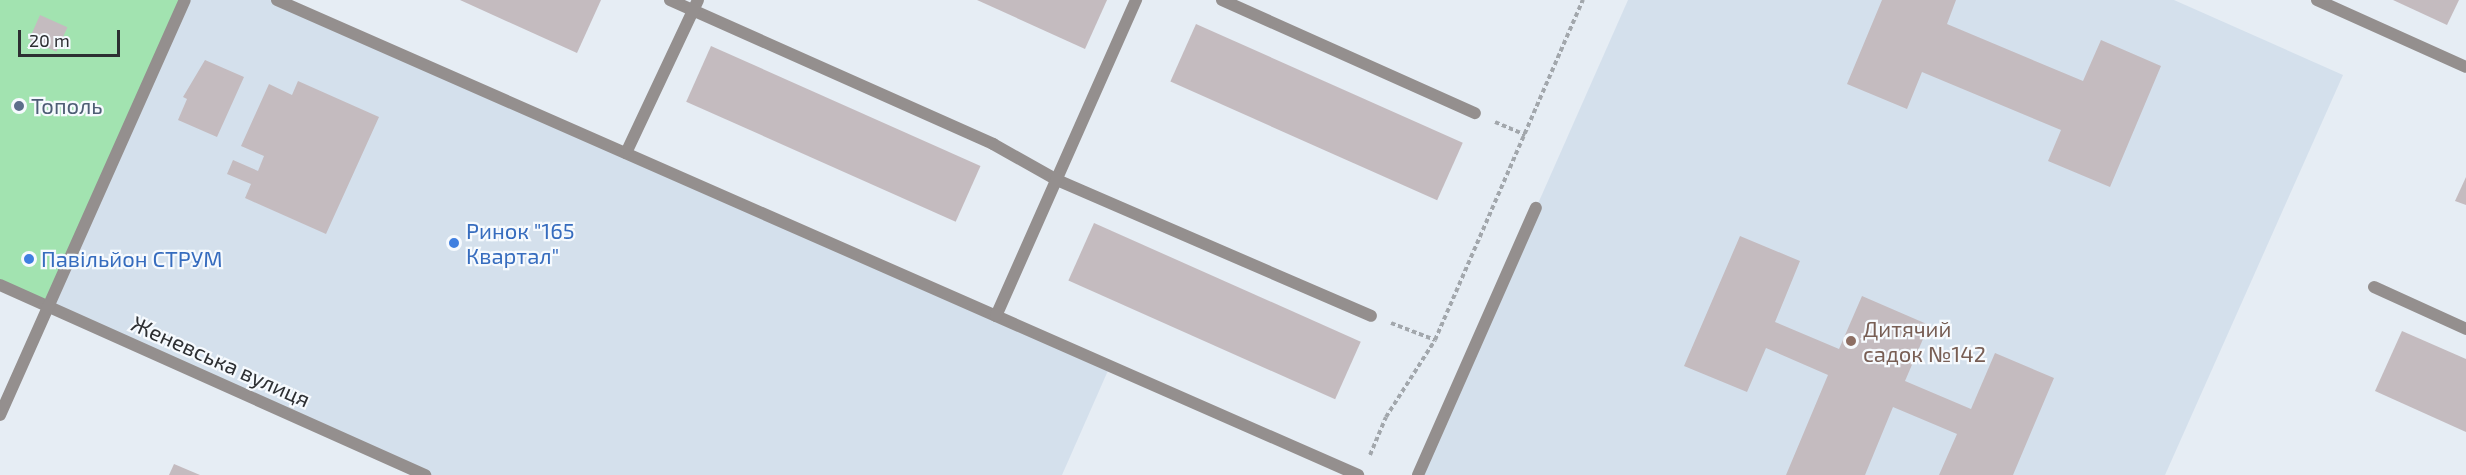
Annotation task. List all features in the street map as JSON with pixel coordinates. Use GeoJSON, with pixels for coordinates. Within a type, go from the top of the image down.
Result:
{"type":"FeatureCollection","features":[{"type":"Feature","properties":{"kind":"street"},"geometry":{"type":"LineString","coordinates":[[2,408],[50,307],[185,0]]}},
{"type":"Feature","properties":{"kind":"street"},"geometry":{"type":"LineString","coordinates":[[277,0],[996,316],[1362,470]]}},
{"type":"Feature","properties":{"kind":"street"},"geometry":{"type":"LineString","coordinates":[[670,0],[696,5],[993,144],[1057,180],[1371,316]]}},
{"type":"Feature","properties":{"kind":"street"},"geometry":{"type":"LineString","coordinates":[[996,316],[1136,0]]}},
{"type":"Feature","properties":{"kind":"street"},"geometry":{"type":"LineString","coordinates":[[1222,0],[1475,113]]}},
{"type":"Feature","properties":{"kind":"street"},"geometry":{"type":"LineString","coordinates":[[2318,0],[2466,67]]}},
{"type":"Feature","properties":{"kind":"street"},"geometry":{"type":"LineString","coordinates":[[626,153],[696,5]]}},
{"type":"Feature","properties":{"kind":"street"},"geometry":{"type":"LineString","coordinates":[[1418,475],[1536,208]]}},
{"type":"Feature","properties":{"kind":"street","name":"Женевська вулиця"},"geometry":{"type":"LineString","coordinates":[[0,285],[425,475]]}},
{"type":"Feature","properties":{"kind":"street"},"geometry":{"type":"LineString","coordinates":[[2374,287],[2466,328]]}},
{"type":"Feature","properties":{"kind":"path"},"geometry":{"type":"LineString","coordinates":[[1362,470],[1386,417],[1435,340],[1583,0]]}},
{"type":"Feature","properties":{"kind":"path"},"geometry":{"type":"LineString","coordinates":[[1475,113],[1525,135]]}},
{"type":"Feature","properties":{"kind":"path"},"geometry":{"type":"LineString","coordinates":[[1371,316],[1435,340]]}},
{"type":"Feature","properties":{"kind":"shaded area","name":"Ринок \"165 Квартал\""},"geometry":{"type":"Polygon","coordinates":[[[185,0],[277,0],[1110,366],[1062,475],[425,475],[50,307],[185,0]]]}},
{"type":"Feature","properties":{"kind":"shaded area","name":"Дитячий садок №142"},"geometry":{"type":"Polygon","coordinates":[[[1628,0],[2174,0],[2343,75],[2165,475],[1418,475],[1628,0]]]}},
{"type":"Feature","properties":{"kind":"green space"},"geometry":{"type":"Polygon","coordinates":[[[0,0],[185,0],[50,307],[0,285],[0,0]]]}},
{"type":"Feature","properties":{"kind":"building"},"geometry":{"type":"Polygon","coordinates":[[[460,0],[601,0],[577,53],[460,0]]]}},
{"type":"Feature","properties":{"kind":"building"},"geometry":{"type":"Polygon","coordinates":[[[977,0],[1107,0],[1085,49],[977,0]]]}},
{"type":"Feature","properties":{"kind":"building"},"geometry":{"type":"Polygon","coordinates":[[[1882,0],[1956,0],[1947,24],[2083,81],[2101,40],[2161,66],[2110,187],[2048,161],[2061,130],[1922,72],[1907,109],[1847,84],[1882,0]]]}},
{"type":"Feature","properties":{"kind":"building"},"geometry":{"type":"Polygon","coordinates":[[[2393,0],[2459,0],[2447,25],[2393,0]]]}},
{"type":"Feature","properties":{"kind":"building"},"geometry":{"type":"Polygon","coordinates":[[[40,15],[67,27],[56,52],[29,40],[40,15]]]}},
{"type":"Feature","properties":{"kind":"building"},"geometry":{"type":"Polygon","coordinates":[[[1196,24],[1463,143],[1437,200],[1170,82],[1196,24]]]}},
{"type":"Feature","properties":{"kind":"building"},"geometry":{"type":"Polygon","coordinates":[[[711,46],[980,166],[956,222],[686,102],[711,46]]]}},
{"type":"Feature","properties":{"kind":"building"},"geometry":{"type":"Polygon","coordinates":[[[205,60],[244,77],[217,137],[178,120],[187,99],[183,97],[205,60]]]}},
{"type":"Feature","properties":{"kind":"building"},"geometry":{"type":"Polygon","coordinates":[[[298,81],[379,117],[326,234],[245,198],[251,184],[227,174],[233,160],[258,171],[264,156],[241,146],[269,84],[292,95],[298,81]]]}},
{"type":"Feature","properties":{"kind":"building"},"geometry":{"type":"Polygon","coordinates":[[[2466,177],[2466,205],[2455,201],[2466,177]]]}},
{"type":"Feature","properties":{"kind":"building"},"geometry":{"type":"Polygon","coordinates":[[[1094,223],[1361,342],[1335,399],[1068,281],[1094,223]]]}},
{"type":"Feature","properties":{"kind":"building"},"geometry":{"type":"Polygon","coordinates":[[[1740,236],[1800,261],[1775,322],[1839,349],[1862,296],[1929,325],[1905,381],[1971,409],[1995,353],[2054,378],[2013,475],[1939,475],[1957,434],[1893,407],[1865,475],[1786,475],[1828,375],[1766,348],[1747,392],[1684,366],[1740,236]]]}},
{"type":"Feature","properties":{"kind":"building"},"geometry":{"type":"Polygon","coordinates":[[[2402,331],[2466,359],[2466,432],[2375,391],[2402,331]]]}},
{"type":"Feature","properties":{"kind":"building"},"geometry":{"type":"Polygon","coordinates":[[[174,464],[200,475],[169,475],[174,464]]]}},
{"type":"Feature","properties":{"kind":"place","name":"Тополь"},"geometry":{"type":"Point","coordinates":[19,106]}},
{"type":"Feature","properties":{"kind":"place","name":"Ринок \"165 Квартал\""},"geometry":{"type":"Point","coordinates":[454,243]}},
{"type":"Feature","properties":{"kind":"place","name":"Павільйон СТРУМ"},"geometry":{"type":"Point","coordinates":[29,259]}},
{"type":"Feature","properties":{"kind":"place","name":"Дитячий садок №142"},"geometry":{"type":"Point","coordinates":[1851,341]}}]}
